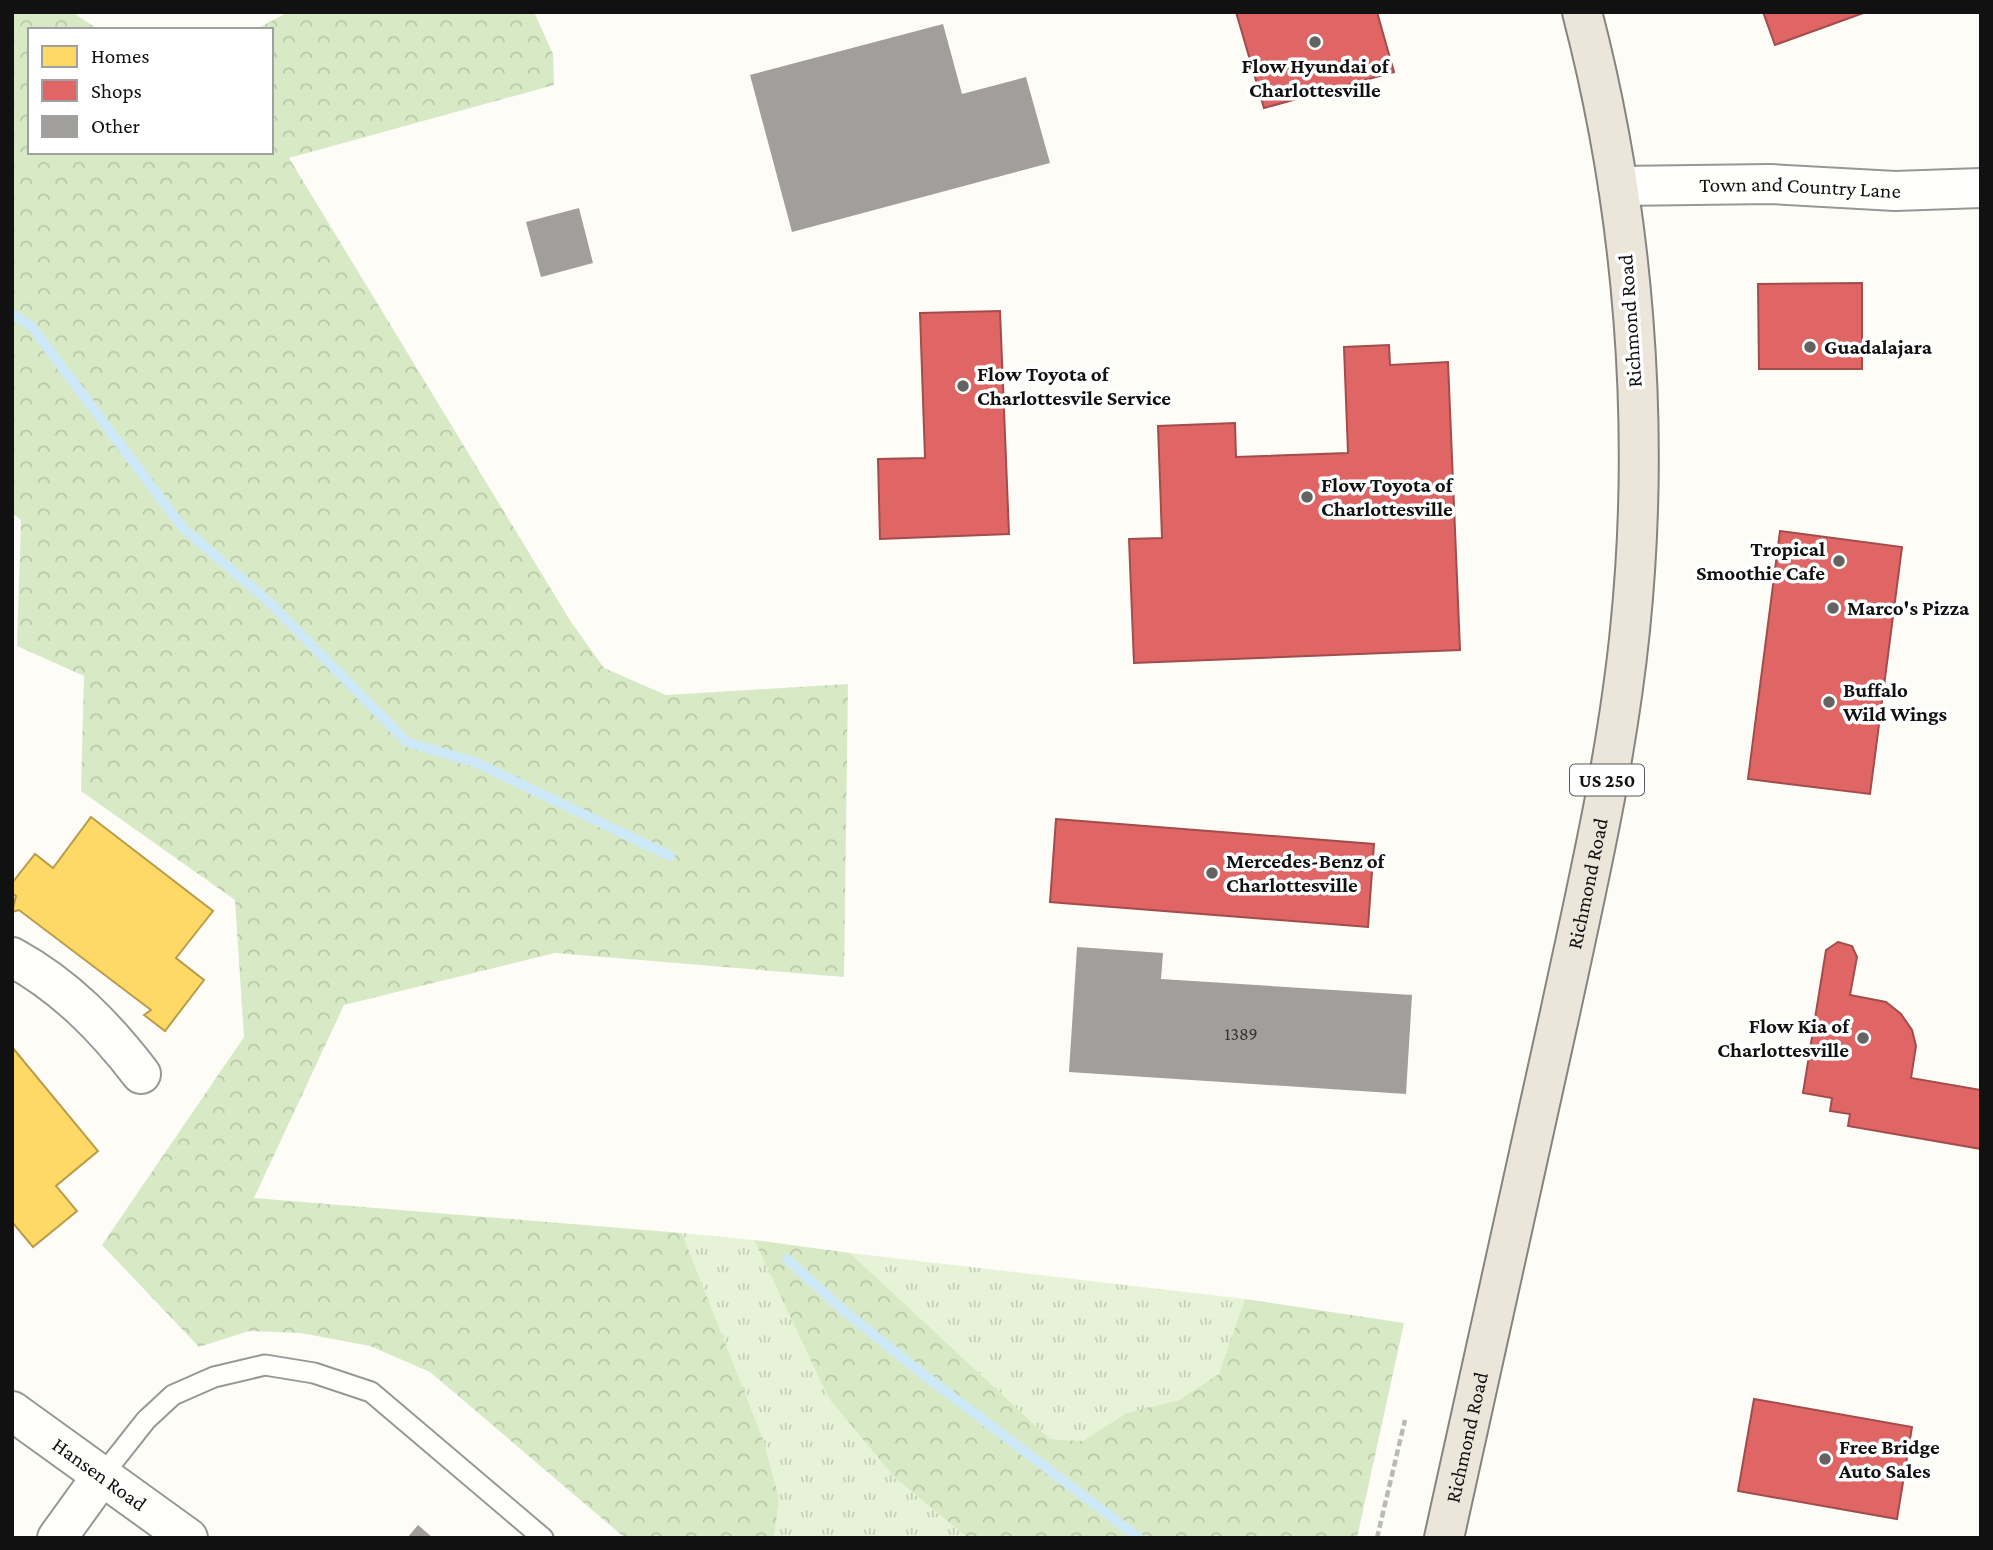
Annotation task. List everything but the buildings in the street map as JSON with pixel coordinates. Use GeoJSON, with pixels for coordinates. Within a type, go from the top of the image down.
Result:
{"type":"FeatureCollection","features":[{"type":"Feature","properties":{"kind":"highway","name":"Richmond Road"},"geometry":{"type":"LineString","coordinates":[[1444,1538],[1600,826],[1630,631],[1638,484],[1636,381],[1618,186],[1582,12]]}},
{"type":"Feature","properties":{"kind":"street","name":"Town and Country Lane"},"geometry":{"type":"LineString","coordinates":[[1618,186],[1770,184],[1895,191],[1981,188]]}},
{"type":"Feature","properties":{"kind":"street"},"geometry":{"type":"LineString","coordinates":[[12,957],[37,971],[80,1004],[141,1074]]}},
{"type":"Feature","properties":{"kind":"street","name":"Hansen Road"},"geometry":{"type":"LineString","coordinates":[[12,1411],[188,1538]]}},
{"type":"Feature","properties":{"kind":"street"},"geometry":{"type":"LineString","coordinates":[[57,1538],[101,1477]]}},
{"type":"Feature","properties":{"kind":"lane"},"geometry":{"type":"LineString","coordinates":[[101,1477],[146,1420],[173,1395],[214,1377],[265,1366],[314,1373],[371,1392],[543,1538]]}},
{"type":"Feature","properties":{"kind":"path"},"geometry":{"type":"LineString","coordinates":[[1377,1538],[1405,1420]]}},
{"type":"Feature","properties":{"kind":"green space"},"geometry":{"type":"Polygon","coordinates":[[[12,12],[72,12],[96,28],[28,28],[28,154],[273,154],[273,28],[259,28],[288,12],[534,12],[553,54],[554,85],[289,158],[571,622],[604,668],[666,695],[848,684],[844,977],[555,953],[344,1005],[254,1198],[682,1233],[763,1439],[779,1498],[774,1538],[625,1538],[430,1372],[370,1346],[301,1333],[249,1331],[199,1347],[102,1245],[244,1037],[235,900],[81,791],[84,676],[17,646],[21,520],[12,513],[12,12]]]}},
{"type":"Feature","properties":{"kind":"green space"},"geometry":{"type":"Polygon","coordinates":[[[682,1233],[754,1240],[829,1399],[895,1478],[968,1538],[774,1538],[779,1498],[763,1439],[682,1233]]]}},
{"type":"Feature","properties":{"kind":"green space"},"geometry":{"type":"Polygon","coordinates":[[[754,1240],[850,1253],[1050,1439],[1083,1441],[1126,1413],[1179,1400],[1219,1374],[1245,1299],[1404,1323],[1357,1538],[968,1538],[895,1478],[829,1399],[754,1240]]]}},
{"type":"Feature","properties":{"kind":"green space"},"geometry":{"type":"Polygon","coordinates":[[[850,1253],[1245,1299],[1220,1374],[1179,1400],[1126,1413],[1083,1441],[1050,1439],[850,1253]]]}},
{"type":"Feature","properties":{"kind":"waterway"},"geometry":{"type":"LineString","coordinates":[[12,314],[32,327],[183,528],[267,600],[407,742],[477,763],[670,856]]}},
{"type":"Feature","properties":{"kind":"waterway"},"geometry":{"type":"LineString","coordinates":[[787,1259],[843,1310],[924,1375],[1139,1538]]}},
{"type":"Feature","properties":{"kind":"place","name":"Flow Hyundai of Charlottesville"},"geometry":{"type":"Point","coordinates":[1315,42]}},
{"type":"Feature","properties":{"kind":"place","name":"Guadalajara"},"geometry":{"type":"Point","coordinates":[1810,347]}},
{"type":"Feature","properties":{"kind":"place","name":"Flow Toyota of Charlottesvile Service"},"geometry":{"type":"Point","coordinates":[963,386]}},
{"type":"Feature","properties":{"kind":"place","name":"Flow Toyota of Charlottesville"},"geometry":{"type":"Point","coordinates":[1307,497]}},
{"type":"Feature","properties":{"kind":"place","name":"Tropical Smoothie Cafe"},"geometry":{"type":"Point","coordinates":[1839,561]}},
{"type":"Feature","properties":{"kind":"place","name":"Marco's Pizza"},"geometry":{"type":"Point","coordinates":[1833,608]}},
{"type":"Feature","properties":{"kind":"place","name":"Buffalo Wild Wings"},"geometry":{"type":"Point","coordinates":[1829,702]}},
{"type":"Feature","properties":{"kind":"place","name":"Mercedes-Benz of Charlottesville"},"geometry":{"type":"Point","coordinates":[1212,873]}},
{"type":"Feature","properties":{"kind":"place","name":"Flow Kia of Charlottesville"},"geometry":{"type":"Point","coordinates":[1863,1038]}},
{"type":"Feature","properties":{"kind":"place","name":"Free Bridge Auto Sales"},"geometry":{"type":"Point","coordinates":[1825,1459]}}]}
